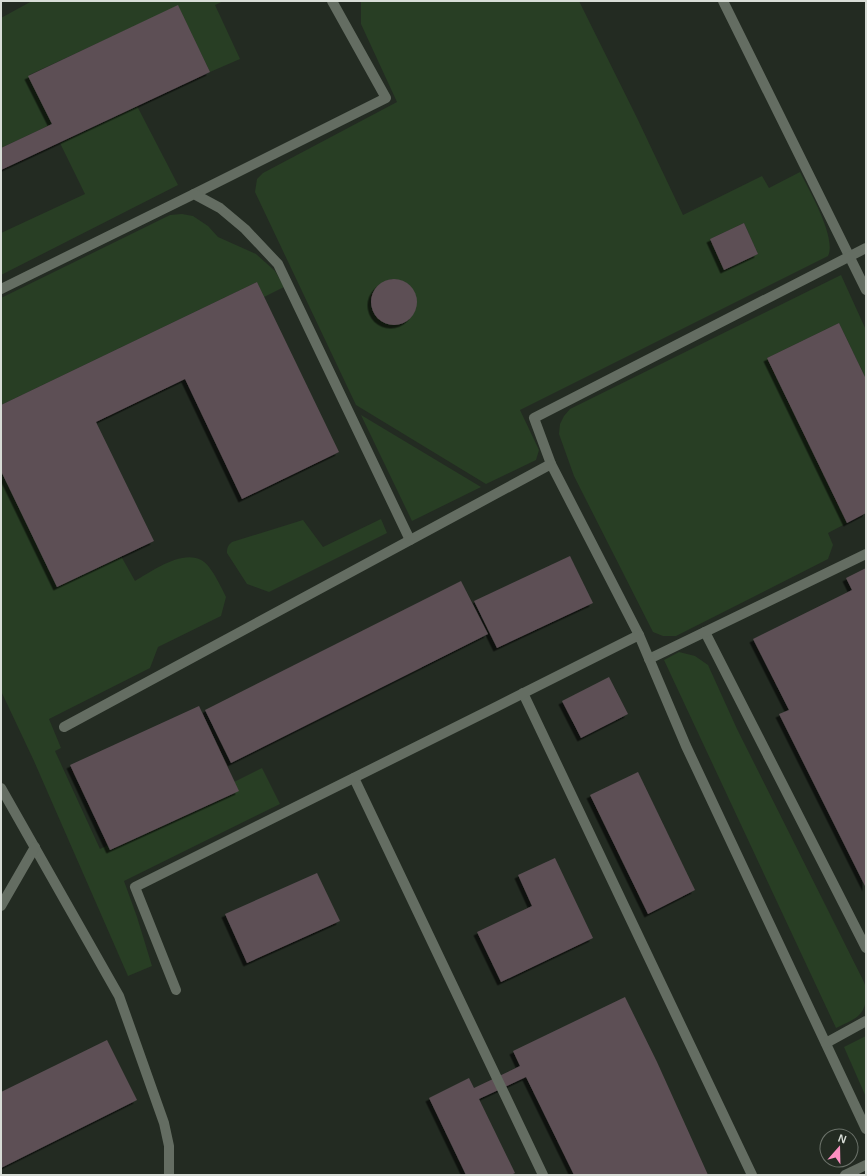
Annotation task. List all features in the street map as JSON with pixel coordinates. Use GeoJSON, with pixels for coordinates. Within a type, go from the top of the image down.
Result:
{"type":"FeatureCollection","features":[{"type":"Feature","properties":{"kind":"lane"},"geometry":{"type":"LineString","coordinates":[[1,289],[386,98],[332,1]]}},
{"type":"Feature","properties":{"kind":"lane"},"geometry":{"type":"LineString","coordinates":[[723,1],[866,290]]}},
{"type":"Feature","properties":{"kind":"lane"},"geometry":{"type":"LineString","coordinates":[[194,194],[220,208],[245,229],[278,264],[410,540]]}},
{"type":"Feature","properties":{"kind":"lane"},"geometry":{"type":"LineString","coordinates":[[866,248],[534,418],[552,464],[639,635],[686,746],[866,1129]]}},
{"type":"Feature","properties":{"kind":"lane"},"geometry":{"type":"LineString","coordinates":[[64,727],[552,464]]}},
{"type":"Feature","properties":{"kind":"lane"},"geometry":{"type":"LineString","coordinates":[[649,659],[866,554]]}},
{"type":"Feature","properties":{"kind":"lane"},"geometry":{"type":"LineString","coordinates":[[705,632],[866,948]]}},
{"type":"Feature","properties":{"kind":"lane"},"geometry":{"type":"LineString","coordinates":[[176,990],[135,887],[639,635]]}},
{"type":"Feature","properties":{"kind":"lane"},"geometry":{"type":"LineString","coordinates":[[523,693],[752,1175]]}},
{"type":"Feature","properties":{"kind":"lane"},"geometry":{"type":"LineString","coordinates":[[354,778],[543,1175]]}},
{"type":"Feature","properties":{"kind":"lane"},"geometry":{"type":"LineString","coordinates":[[1,788],[119,996],[164,1123],[169,1146],[169,1175]]}},
{"type":"Feature","properties":{"kind":"lane"},"geometry":{"type":"LineString","coordinates":[[1,906],[35,847]]}},
{"type":"Feature","properties":{"kind":"lane"},"geometry":{"type":"LineString","coordinates":[[826,1043],[866,1021]]}},
{"type":"Feature","properties":{"kind":"lane"},"geometry":{"type":"LineString","coordinates":[[845,1175],[866,1165]]}},
{"type":"Feature","properties":{"kind":"green space"},"geometry":{"type":"Polygon","coordinates":[[[32,1],[224,1],[215,5],[240,59],[210,72],[178,6],[29,75],[52,124],[1,148],[1,18],[32,1]]]}},
{"type":"Feature","properties":{"kind":"green space"},"geometry":{"type":"Polygon","coordinates":[[[361,1],[579,1],[683,215],[762,176],[769,188],[800,172],[821,214],[829,238],[830,248],[828,256],[520,410],[539,450],[536,460],[486,484],[356,405],[255,192],[257,179],[263,173],[397,102],[361,24],[361,1]],[[744,223],[710,239],[724,269],[758,254],[744,223]],[[391,279],[375,290],[372,296],[371,307],[381,321],[390,324],[400,324],[408,319],[414,312],[416,304],[415,295],[411,287],[403,281],[391,279]]]}},
{"type":"Feature","properties":{"kind":"green space"},"geometry":{"type":"Polygon","coordinates":[[[137,106],[178,185],[1,275],[1,233],[85,194],[60,143],[137,106]]]}},
{"type":"Feature","properties":{"kind":"green space"},"geometry":{"type":"Polygon","coordinates":[[[182,214],[193,216],[208,226],[218,237],[256,254],[275,271],[284,287],[264,297],[257,282],[1,405],[1,298],[170,215],[182,214]]]}},
{"type":"Feature","properties":{"kind":"green space"},"geometry":{"type":"Polygon","coordinates":[[[841,275],[866,330],[866,379],[839,323],[767,358],[847,523],[828,533],[833,545],[828,559],[676,636],[663,636],[653,632],[574,476],[559,434],[560,424],[564,416],[570,409],[841,275]]]}},
{"type":"Feature","properties":{"kind":"green space"},"geometry":{"type":"Polygon","coordinates":[[[361,415],[481,487],[412,521],[361,415]]]}},
{"type":"Feature","properties":{"kind":"green space"},"geometry":{"type":"Polygon","coordinates":[[[1,471],[121,556],[135,581],[162,565],[172,561],[183,558],[193,558],[201,560],[209,567],[226,597],[221,616],[158,647],[150,668],[49,719],[61,748],[55,751],[100,849],[262,768],[280,804],[124,881],[152,966],[128,976],[34,761],[1,691],[1,471]]]}},
{"type":"Feature","properties":{"kind":"green space"},"geometry":{"type":"Polygon","coordinates":[[[381,519],[387,533],[269,592],[247,584],[227,553],[228,547],[232,542],[303,520],[323,547],[381,519]]]}},
{"type":"Feature","properties":{"kind":"green space"},"geometry":{"type":"Polygon","coordinates":[[[679,652],[695,656],[708,665],[737,729],[864,982],[866,996],[864,1009],[853,1020],[836,1028],[664,660],[679,652]]]}},
{"type":"Feature","properties":{"kind":"green space"},"geometry":{"type":"Polygon","coordinates":[[[866,1036],[866,1097],[844,1047],[866,1036]]]}},
{"type":"Feature","properties":{"kind":"building"},"geometry":{"type":"Polygon","coordinates":[[[178,5],[210,72],[1,170],[1,148],[52,124],[28,76],[178,5]]]}},
{"type":"Feature","properties":{"kind":"building"},"geometry":{"type":"Polygon","coordinates":[[[744,223],[758,254],[724,270],[710,239],[744,223]]]}},
{"type":"Feature","properties":{"kind":"building"},"geometry":{"type":"Polygon","coordinates":[[[394,279],[407,283],[413,289],[417,302],[413,315],[407,321],[394,325],[381,321],[375,315],[371,302],[375,289],[381,283],[394,279]]]}},
{"type":"Feature","properties":{"kind":"building"},"geometry":{"type":"Polygon","coordinates":[[[257,282],[339,452],[242,499],[185,379],[96,422],[154,541],[57,587],[1,471],[1,405],[257,282]]]}},
{"type":"Feature","properties":{"kind":"building"},"geometry":{"type":"Polygon","coordinates":[[[839,323],[866,379],[866,513],[847,523],[767,358],[839,323]]]}},
{"type":"Feature","properties":{"kind":"building"},"geometry":{"type":"Polygon","coordinates":[[[570,556],[593,603],[497,648],[474,601],[570,556]]]}},
{"type":"Feature","properties":{"kind":"building"},"geometry":{"type":"Polygon","coordinates":[[[866,568],[866,888],[779,714],[789,710],[753,639],[852,590],[846,578],[866,568]]]}},
{"type":"Feature","properties":{"kind":"building"},"geometry":{"type":"Polygon","coordinates":[[[461,581],[488,634],[231,763],[205,710],[461,581]]]}},
{"type":"Feature","properties":{"kind":"building"},"geometry":{"type":"Polygon","coordinates":[[[609,677],[628,714],[581,738],[562,701],[609,677]]]}},
{"type":"Feature","properties":{"kind":"building"},"geometry":{"type":"Polygon","coordinates":[[[199,706],[239,791],[110,850],[70,765],[199,706]]]}},
{"type":"Feature","properties":{"kind":"building"},"geometry":{"type":"Polygon","coordinates":[[[638,772],[695,890],[648,914],[590,795],[638,772]]]}},
{"type":"Feature","properties":{"kind":"building"},"geometry":{"type":"Polygon","coordinates":[[[555,858],[593,938],[501,982],[477,932],[532,906],[518,875],[555,858]]]}},
{"type":"Feature","properties":{"kind":"building"},"geometry":{"type":"Polygon","coordinates":[[[317,873],[340,921],[247,963],[225,914],[317,873]]]}},
{"type":"Feature","properties":{"kind":"building"},"geometry":{"type":"Polygon","coordinates":[[[625,997],[657,1062],[708,1175],[574,1175],[526,1077],[479,1099],[515,1173],[511,1175],[466,1175],[429,1098],[469,1078],[474,1088],[520,1066],[513,1051],[625,997]]]}},
{"type":"Feature","properties":{"kind":"building"},"geometry":{"type":"Polygon","coordinates":[[[107,1040],[137,1100],[1,1168],[1,1092],[107,1040]]]}}]}
